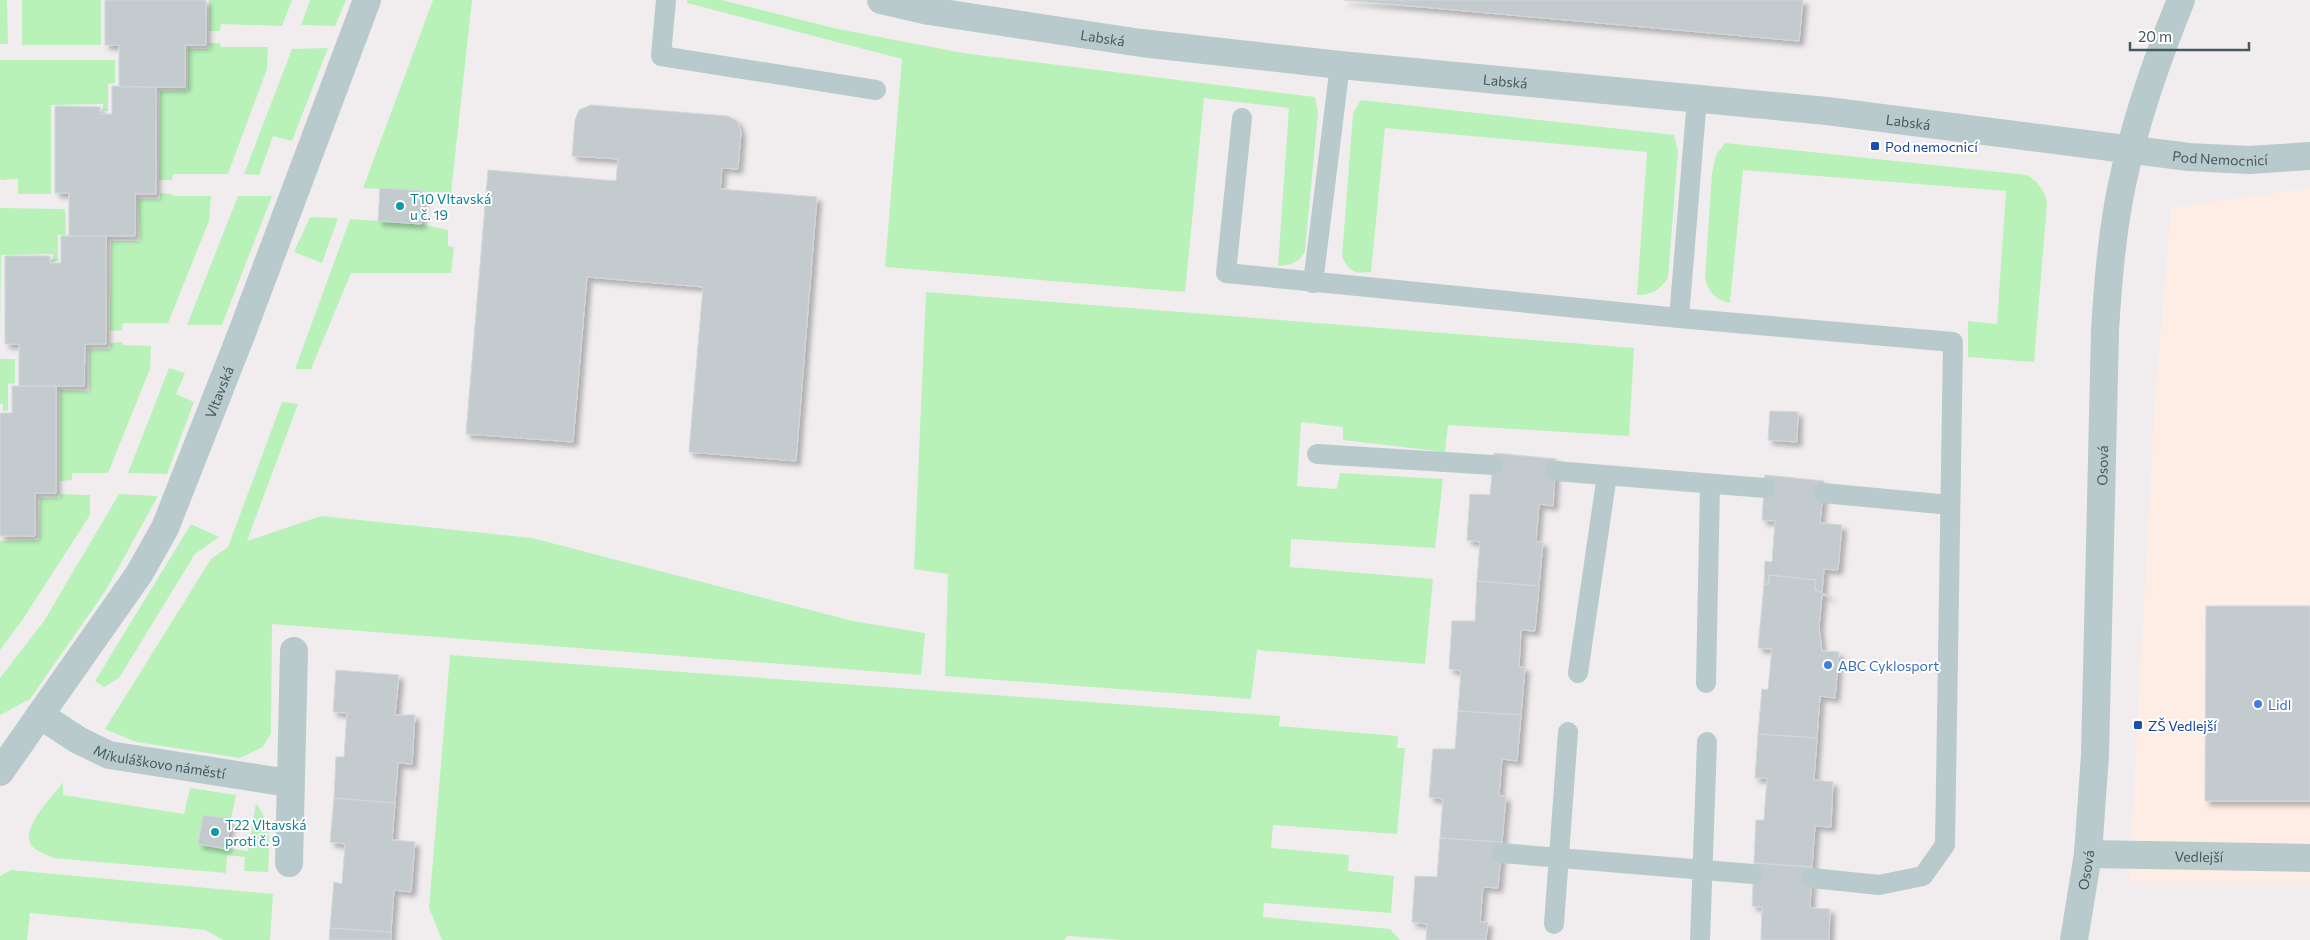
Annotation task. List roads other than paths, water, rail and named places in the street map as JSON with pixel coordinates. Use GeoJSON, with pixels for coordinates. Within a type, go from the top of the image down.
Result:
{"type":"FeatureCollection","features":[{"type":"Feature","properties":{"kind":"street","name":"Vltavská"},"geometry":{"type":"LineString","coordinates":[[4,758],[40,715],[139,574],[165,528],[367,0]]}},
{"type":"Feature","properties":{"kind":"street","name":"Labská"},"geometry":{"type":"LineString","coordinates":[[881,0],[930,11],[1141,43],[1340,65],[1880,117],[2131,149]]}},
{"type":"Feature","properties":{"kind":"street","name":"Osová"},"geometry":{"type":"LineString","coordinates":[[2074,940],[2088,854],[2095,755],[2105,331],[2109,269],[2122,182],[2147,89],[2181,0]]}},
{"type":"Feature","properties":{"kind":"street","name":"Pod Nemocnicí"},"geometry":{"type":"LineString","coordinates":[[2131,149],[2189,157],[2249,160],[2310,156]]}},
{"type":"Feature","properties":{"kind":"street"},"geometry":{"type":"LineString","coordinates":[[289,863],[289,783],[294,651]]}},
{"type":"Feature","properties":{"kind":"street","name":"Mikuláškovo náměstí"},"geometry":{"type":"LineString","coordinates":[[40,715],[78,740],[109,755],[289,783]]}},
{"type":"Feature","properties":{"kind":"street","name":"Vedlejší"},"geometry":{"type":"LineString","coordinates":[[2088,854],[2310,858]]}},
{"type":"Feature","properties":{"kind":"lane"},"geometry":{"type":"LineString","coordinates":[[666,0],[661,56],[876,90]]}},
{"type":"Feature","properties":{"kind":"lane"},"geometry":{"type":"LineString","coordinates":[[1313,283],[1340,65]]}},
{"type":"Feature","properties":{"kind":"lane"},"geometry":{"type":"LineString","coordinates":[[1679,318],[1697,98]]}},
{"type":"Feature","properties":{"kind":"lane"},"geometry":{"type":"LineString","coordinates":[[1242,118],[1226,273],[1679,318],[1954,342],[1945,846],[1923,876],[1879,885],[1812,878]]}},
{"type":"Feature","properties":{"kind":"lane"},"geometry":{"type":"LineString","coordinates":[[1317,454],[1493,465]]}},
{"type":"Feature","properties":{"kind":"lane"},"geometry":{"type":"LineString","coordinates":[[1555,471],[1765,488]]}},
{"type":"Feature","properties":{"kind":"lane"},"geometry":{"type":"LineString","coordinates":[[1578,673],[1607,475]]}},
{"type":"Feature","properties":{"kind":"lane"},"geometry":{"type":"LineString","coordinates":[[1706,683],[1710,484]]}},
{"type":"Feature","properties":{"kind":"lane"},"geometry":{"type":"LineString","coordinates":[[1823,493],[1950,505]]}},
{"type":"Feature","properties":{"kind":"lane"},"geometry":{"type":"LineString","coordinates":[[1554,924],[1568,732]]}},
{"type":"Feature","properties":{"kind":"lane"},"geometry":{"type":"LineString","coordinates":[[1700,940],[1707,742]]}},
{"type":"Feature","properties":{"kind":"lane"},"geometry":{"type":"LineString","coordinates":[[1501,853],[1753,874]]}},
{"type":"Feature","properties":{"kind":"place","name":"Pod nemocnicí"},"geometry":{"type":"Point","coordinates":[1875,146]}},
{"type":"Feature","properties":{"kind":"place","name":"T10 Vltavská u č. 19"},"geometry":{"type":"Point","coordinates":[400,206]}},
{"type":"Feature","properties":{"kind":"place","name":"ABC Cyklosport"},"geometry":{"type":"Point","coordinates":[1828,665]}},
{"type":"Feature","properties":{"kind":"place","name":"Lidl"},"geometry":{"type":"Point","coordinates":[2258,704]}},
{"type":"Feature","properties":{"kind":"place","name":"ZŠ Vedlejší"},"geometry":{"type":"Point","coordinates":[2138,725]}},
{"type":"Feature","properties":{"kind":"place","name":"T22 Vltavská proti č. 9"},"geometry":{"type":"Point","coordinates":[215,832]}}]}
